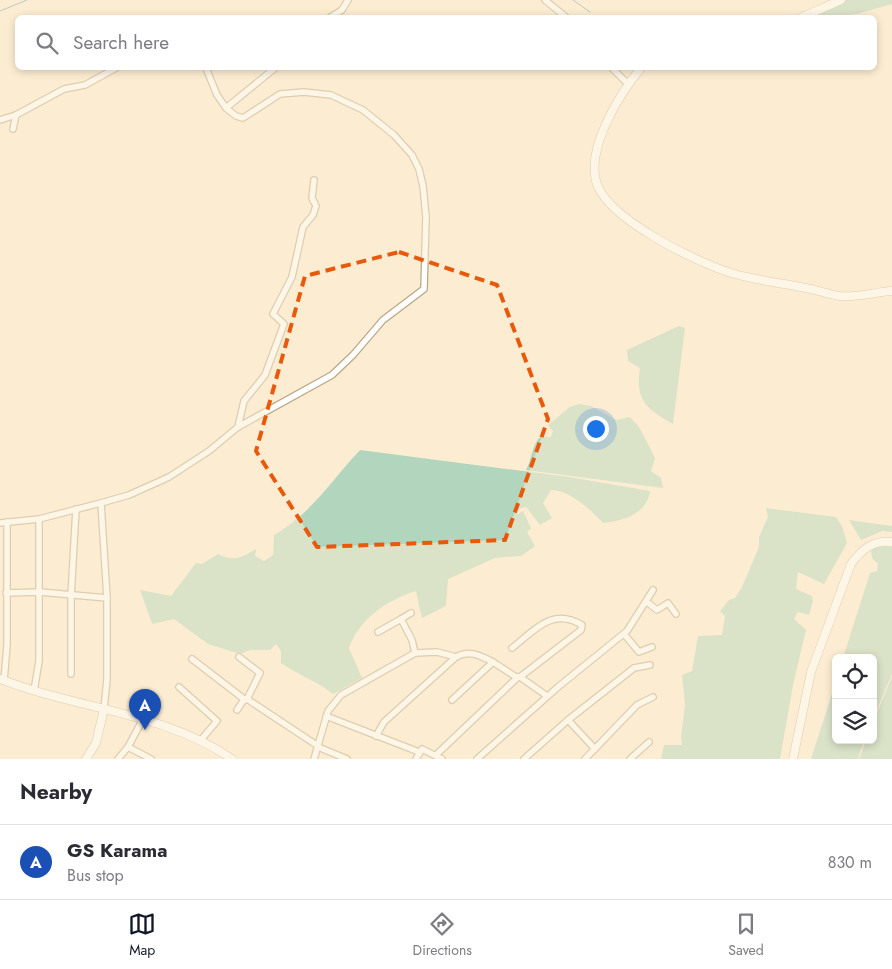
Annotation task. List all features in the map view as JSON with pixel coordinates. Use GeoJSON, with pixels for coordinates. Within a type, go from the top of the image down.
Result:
{"type":"FeatureCollection","features":[{"type":"Feature","properties":{"kind":"main road"},"geometry":{"type":"LineString","coordinates":[[807,15],[841,0]]}},
{"type":"Feature","properties":{"kind":"main road"},"geometry":{"type":"LineString","coordinates":[[639,70],[628,84],[604,129],[596,152],[595,174],[598,187],[606,199],[628,221],[688,255],[732,273],[841,296],[892,291]]}},
{"type":"Feature","properties":{"kind":"main road"},"geometry":{"type":"LineString","coordinates":[[793,759],[811,672],[851,564],[859,553],[871,544],[892,542]]}},
{"type":"Feature","properties":{"kind":"main road"},"geometry":{"type":"LineString","coordinates":[[2,680],[61,700],[143,719],[200,741],[232,759]]}},
{"type":"Feature","properties":{"kind":"main road"},"geometry":{"type":"LineString","coordinates":[[90,757],[96,743],[104,709]]}},
{"type":"Feature","properties":{"kind":"street"},"geometry":{"type":"LineString","coordinates":[[334,15],[342,10],[348,0]]}},
{"type":"Feature","properties":{"kind":"street"},"geometry":{"type":"LineString","coordinates":[[545,0],[563,15]]}},
{"type":"Feature","properties":{"kind":"street"},"geometry":{"type":"LineString","coordinates":[[0,120],[16,115],[64,89],[85,85],[112,70]]}},
{"type":"Feature","properties":{"kind":"street"},"geometry":{"type":"LineString","coordinates":[[0,523],[39,519],[100,503],[129,495],[169,477],[209,451],[238,427],[332,375],[384,320],[420,294],[426,280],[426,217],[422,181],[412,155],[394,135],[352,103],[331,95],[293,92],[275,95],[243,118],[236,116],[226,108],[217,95],[207,70]]}},
{"type":"Feature","properties":{"kind":"street"},"geometry":{"type":"LineString","coordinates":[[226,108],[274,70]]}},
{"type":"Feature","properties":{"kind":"street"},"geometry":{"type":"LineString","coordinates":[[614,70],[628,84]]}},
{"type":"Feature","properties":{"kind":"street"},"geometry":{"type":"LineString","coordinates":[[13,129],[16,115]]}},
{"type":"Feature","properties":{"kind":"street"},"geometry":{"type":"LineString","coordinates":[[238,427],[244,401],[265,375],[279,341],[284,324],[273,314],[292,277],[303,227],[313,215],[316,206],[312,198],[314,180]]}},
{"type":"Feature","properties":{"kind":"street"},"geometry":{"type":"LineString","coordinates":[[100,503],[107,598],[107,702],[104,709]]}},
{"type":"Feature","properties":{"kind":"street"},"geometry":{"type":"LineString","coordinates":[[71,674],[71,596],[76,509]]}},
{"type":"Feature","properties":{"kind":"street"},"geometry":{"type":"LineString","coordinates":[[34,691],[39,661],[39,519]]}},
{"type":"Feature","properties":{"kind":"street"},"geometry":{"type":"LineString","coordinates":[[2,680],[7,645],[3,604],[6,593],[7,522]]}},
{"type":"Feature","properties":{"kind":"street"},"geometry":{"type":"LineString","coordinates":[[477,759],[547,696],[624,634],[647,602],[653,590]]}},
{"type":"Feature","properties":{"kind":"street"},"geometry":{"type":"LineString","coordinates":[[6,593],[40,592],[107,598]]}},
{"type":"Feature","properties":{"kind":"street"},"geometry":{"type":"LineString","coordinates":[[647,602],[657,610],[668,603],[676,614]]}},
{"type":"Feature","properties":{"kind":"street"},"geometry":{"type":"LineString","coordinates":[[378,632],[411,613]]}},
{"type":"Feature","properties":{"kind":"street"},"geometry":{"type":"LineString","coordinates":[[436,755],[519,677],[581,630],[582,624],[564,618],[552,618],[512,648]]}},
{"type":"Feature","properties":{"kind":"street"},"geometry":{"type":"LineString","coordinates":[[401,620],[412,640],[415,653]]}},
{"type":"Feature","properties":{"kind":"street"},"geometry":{"type":"LineString","coordinates":[[624,634],[639,652],[652,646]]}},
{"type":"Feature","properties":{"kind":"street"},"geometry":{"type":"LineString","coordinates":[[314,759],[326,716],[334,702],[341,695],[415,653],[437,652],[456,657]]}},
{"type":"Feature","properties":{"kind":"street"},"geometry":{"type":"LineString","coordinates":[[376,736],[384,722],[456,657],[464,654],[477,654],[493,662],[547,696]]}},
{"type":"Feature","properties":{"kind":"street"},"geometry":{"type":"LineString","coordinates":[[237,710],[246,699],[260,673],[239,657]]}},
{"type":"Feature","properties":{"kind":"street"},"geometry":{"type":"LineString","coordinates":[[192,659],[246,699],[318,746],[347,759]]}},
{"type":"Feature","properties":{"kind":"street"},"geometry":{"type":"LineString","coordinates":[[452,700],[493,662]]}},
{"type":"Feature","properties":{"kind":"street"},"geometry":{"type":"LineString","coordinates":[[524,759],[568,720],[634,668],[650,665]]}},
{"type":"Feature","properties":{"kind":"street"},"geometry":{"type":"LineString","coordinates":[[179,687],[217,721],[200,741]]}},
{"type":"Feature","properties":{"kind":"street"},"geometry":{"type":"LineString","coordinates":[[585,759],[637,705],[653,697]]}},
{"type":"Feature","properties":{"kind":"street"},"geometry":{"type":"LineString","coordinates":[[326,716],[419,752]]}},
{"type":"Feature","properties":{"kind":"street"},"geometry":{"type":"LineString","coordinates":[[118,759],[128,747],[143,719]]}},
{"type":"Feature","properties":{"kind":"street"},"geometry":{"type":"LineString","coordinates":[[568,720],[595,749]]}},
{"type":"Feature","properties":{"kind":"street"},"geometry":{"type":"LineString","coordinates":[[630,759],[649,742]]}},
{"type":"Feature","properties":{"kind":"street"},"geometry":{"type":"LineString","coordinates":[[128,747],[152,759]]}},
{"type":"Feature","properties":{"kind":"street"},"geometry":{"type":"LineString","coordinates":[[416,759],[419,752],[426,749],[442,759]]}},
{"type":"Feature","properties":{"kind":"highlighted area"},"geometry":{"type":"Polygon","coordinates":[[[399,252],[497,285],[548,419],[505,540],[317,547],[256,451],[305,276],[399,252]]]}},
{"type":"Feature","properties":{"kind":"green space"},"geometry":{"type":"Polygon","coordinates":[[[844,0],[892,0],[892,4],[857,14],[816,15],[844,0]]]}},
{"type":"Feature","properties":{"kind":"green space"},"geometry":{"type":"Polygon","coordinates":[[[679,326],[685,328],[673,424],[649,408],[644,402],[639,388],[640,368],[628,361],[627,350],[679,326]]]}},
{"type":"Feature","properties":{"kind":"green space"},"geometry":{"type":"Polygon","coordinates":[[[579,404],[591,406],[616,420],[630,417],[639,427],[655,458],[651,471],[661,478],[663,488],[526,470],[538,439],[541,436],[551,437],[553,431],[548,425],[570,407],[579,404]]]}},
{"type":"Feature","properties":{"kind":"green space"},"geometry":{"type":"Polygon","coordinates":[[[360,450],[569,477],[650,491],[648,499],[639,511],[626,518],[611,522],[603,523],[573,497],[551,490],[543,503],[552,518],[540,525],[526,507],[516,510],[518,514],[523,511],[531,528],[527,532],[535,546],[521,556],[495,558],[448,579],[446,606],[422,618],[416,591],[385,605],[375,612],[360,628],[349,648],[362,678],[333,694],[321,685],[281,663],[281,651],[276,644],[270,650],[250,650],[240,654],[208,644],[174,619],[152,624],[140,590],[171,596],[196,563],[202,564],[218,554],[229,558],[237,558],[256,549],[255,556],[264,561],[273,555],[274,535],[310,507],[360,450]]]}},
{"type":"Feature","properties":{"kind":"green space"},"geometry":{"type":"Polygon","coordinates":[[[766,508],[836,517],[842,526],[847,543],[824,584],[798,572],[796,589],[812,596],[813,601],[809,615],[798,612],[794,619],[806,630],[793,685],[780,759],[661,759],[664,745],[682,745],[681,737],[685,705],[682,675],[692,671],[698,636],[722,635],[725,616],[720,611],[729,600],[735,598],[742,587],[759,547],[759,537],[768,517],[766,508]]]}},
{"type":"Feature","properties":{"kind":"green space"},"geometry":{"type":"Polygon","coordinates":[[[849,520],[892,526],[892,532],[882,531],[861,540],[849,520]]]}},
{"type":"Feature","properties":{"kind":"green space"},"geometry":{"type":"Polygon","coordinates":[[[883,546],[892,547],[892,674],[877,710],[877,654],[844,654],[870,573],[877,571],[878,564],[872,558],[871,549],[883,546]]]}},
{"type":"Feature","properties":{"kind":"green space"},"geometry":{"type":"Polygon","coordinates":[[[892,676],[892,759],[859,759],[865,744],[877,744],[877,713],[892,676]]]}},
{"type":"Feature","properties":{"kind":"green space"},"geometry":{"type":"Polygon","coordinates":[[[832,693],[832,744],[863,744],[858,759],[811,759],[832,693]]]}},
{"type":"Feature","properties":{"kind":"waterway"},"geometry":{"type":"LineString","coordinates":[[0,11],[27,0]]}},
{"type":"Feature","properties":{"kind":"waterway"},"geometry":{"type":"LineString","coordinates":[[573,0],[590,12]]}},
{"type":"Feature","properties":{"kind":"place","name":"GS Karama"},"geometry":{"type":"Point","coordinates":[145,730]}}]}
